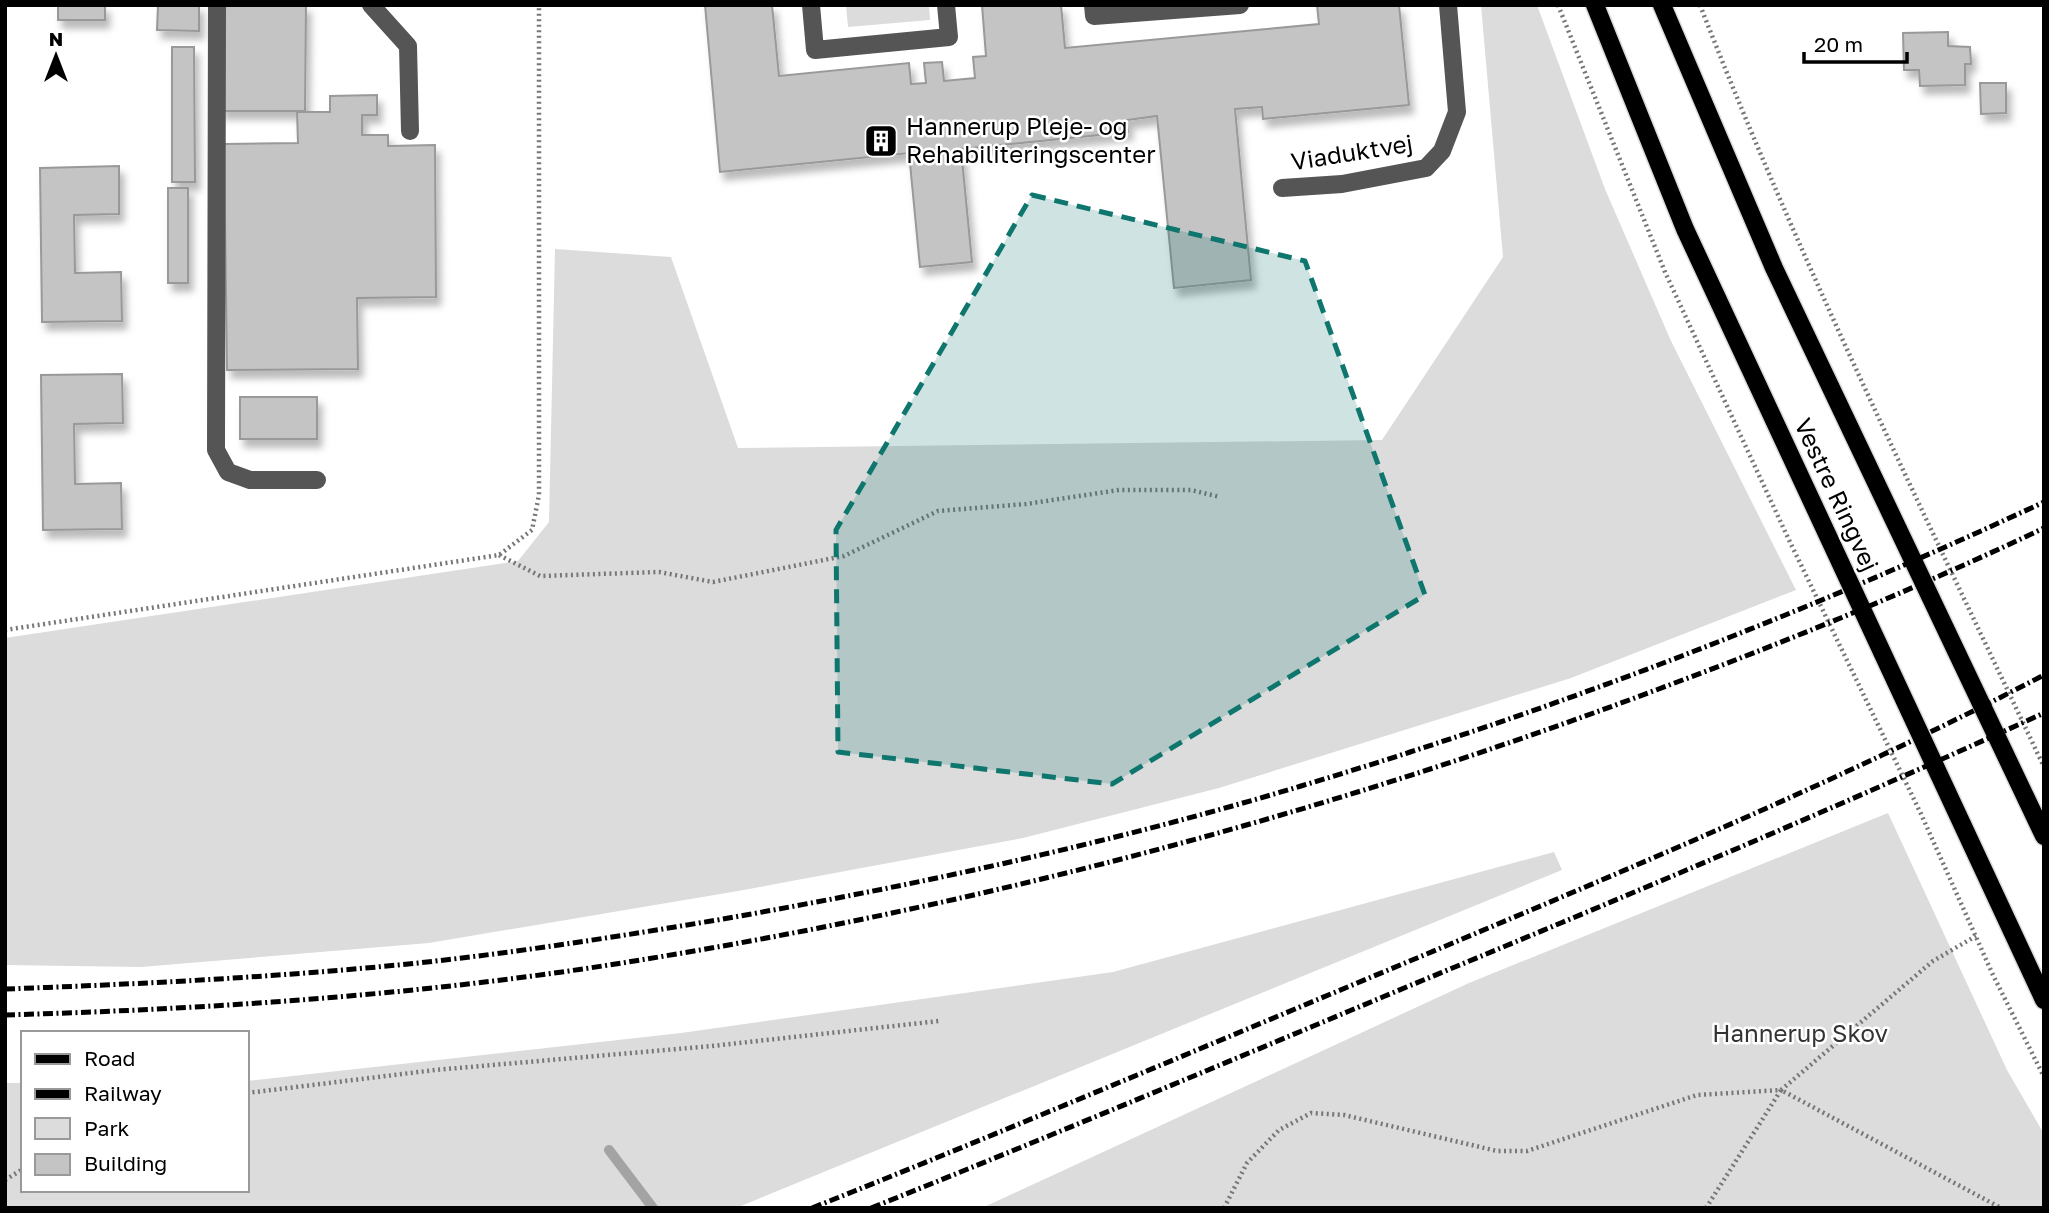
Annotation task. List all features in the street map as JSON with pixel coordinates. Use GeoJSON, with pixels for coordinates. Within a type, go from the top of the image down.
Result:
{"type":"FeatureCollection","features":[{"type":"Feature","properties":{"kind":"main road","name":"Vestre Ringvej"},"geometry":{"type":"LineString","coordinates":[[1595,5],[1685,229],[2044,1000]]}},
{"type":"Feature","properties":{"kind":"main road","name":"Vestre Ringvej"},"geometry":{"type":"LineString","coordinates":[[1662,5],[1774,268],[2044,836]]}},
{"type":"Feature","properties":{"kind":"lane"},"geometry":{"type":"LineString","coordinates":[[217,5],[215,450],[228,472],[250,480],[317,480]]}},
{"type":"Feature","properties":{"kind":"lane"},"geometry":{"type":"LineString","coordinates":[[371,5],[408,46],[410,131]]}},
{"type":"Feature","properties":{"kind":"lane"},"geometry":{"type":"LineString","coordinates":[[811,5],[815,50],[949,37],[946,5]]}},
{"type":"Feature","properties":{"kind":"lane"},"geometry":{"type":"LineString","coordinates":[[1093,5],[1094,16],[1240,5]]}},
{"type":"Feature","properties":{"kind":"lane","name":"Viaduktvej"},"geometry":{"type":"LineString","coordinates":[[1282,188],[1342,184],[1426,168],[1442,151],[1457,112],[1448,5]]}},
{"type":"Feature","properties":{"kind":"path"},"geometry":{"type":"LineString","coordinates":[[5,630],[499,555],[533,530],[539,495],[539,5]]}},
{"type":"Feature","properties":{"kind":"path"},"geometry":{"type":"LineString","coordinates":[[1558,5],[1665,272],[2044,1077]]}},
{"type":"Feature","properties":{"kind":"path"},"geometry":{"type":"LineString","coordinates":[[1700,5],[1747,128],[1852,361],[2044,767]]}},
{"type":"Feature","properties":{"kind":"path"},"geometry":{"type":"LineString","coordinates":[[499,555],[540,576],[659,572],[713,582],[844,556],[937,511],[1026,505],[1119,490],[1191,490],[1220,497]]}},
{"type":"Feature","properties":{"kind":"path"},"geometry":{"type":"LineString","coordinates":[[1706,1208],[1781,1090],[1933,961],[1976,936]]}},
{"type":"Feature","properties":{"kind":"path"},"geometry":{"type":"LineString","coordinates":[[248,1093],[435,1070],[712,1046],[939,1021]]}},
{"type":"Feature","properties":{"kind":"path"},"geometry":{"type":"LineString","coordinates":[[1224,1208],[1247,1163],[1279,1130],[1311,1113],[1344,1115],[1497,1151],[1527,1151],[1697,1095],[1781,1090],[2001,1208]]}},
{"type":"Feature","properties":{"kind":"path"},"geometry":{"type":"LineString","coordinates":[[5,1180],[21,1170]]}},
{"type":"Feature","properties":{"kind":"highlighted area"},"geometry":{"type":"Polygon","coordinates":[[[1032,195],[1305,261],[1425,595],[1112,784],[838,752],[836,530],[1032,195]]]}},
{"type":"Feature","properties":{"kind":"green space"},"geometry":{"type":"Polygon","coordinates":[[[846,5],[929,5],[930,20],[848,27],[846,5]]]}},
{"type":"Feature","properties":{"kind":"green space"},"geometry":{"type":"Polygon","coordinates":[[[1481,5],[1537,5],[1605,189],[1671,341],[1796,590],[1571,678],[1219,788],[1023,838],[738,891],[429,943],[141,967],[5,965],[5,638],[518,561],[549,522],[555,249],[671,257],[738,448],[1382,440],[1503,257],[1481,5]]]}},
{"type":"Feature","properties":{"kind":"green space","name":"Hannerup Skov"},"geometry":{"type":"Polygon","coordinates":[[[1888,813],[2007,1070],[2044,1134],[2044,1208],[982,1208],[1469,983],[1888,813]]]}},
{"type":"Feature","properties":{"kind":"green space"},"geometry":{"type":"Polygon","coordinates":[[[1554,852],[1562,870],[736,1208],[5,1208],[5,1083],[21,1083],[21,1192],[248,1192],[248,1081],[681,1033],[1113,972],[1554,852]]]}},
{"type":"Feature","properties":{"kind":"building"},"geometry":{"type":"Polygon","coordinates":[[[58,5],[105,5],[105,20],[58,20],[58,5]]]}},
{"type":"Feature","properties":{"kind":"building"},"geometry":{"type":"Polygon","coordinates":[[[158,5],[199,5],[199,31],[157,30],[158,5]]]}},
{"type":"Feature","properties":{"kind":"building"},"geometry":{"type":"Polygon","coordinates":[[[221,5],[306,5],[305,111],[220,111],[221,5]]]}},
{"type":"Feature","properties":{"kind":"building","name":"Hannerup Pleje- og Rehabiliteringscenter"},"geometry":{"type":"Polygon","coordinates":[[[705,5],[772,5],[779,76],[909,63],[911,84],[926,83],[924,63],[942,62],[944,81],[975,78],[973,57],[986,56],[982,5],[1061,5],[1065,48],[1319,24],[1317,5],[1399,5],[1409,105],[1263,119],[1262,107],[1235,109],[1251,280],[1174,288],[1157,116],[1127,120],[1128,132],[961,149],[972,262],[920,267],[909,153],[720,172],[705,5]]]}},
{"type":"Feature","properties":{"kind":"building"},"geometry":{"type":"Polygon","coordinates":[[[1948,32],[1948,46],[1970,47],[1971,64],[1965,64],[1965,85],[1920,86],[1919,70],[1904,70],[1903,33],[1948,32]]]}},
{"type":"Feature","properties":{"kind":"building"},"geometry":{"type":"Polygon","coordinates":[[[172,47],[194,47],[195,182],[172,182],[172,47]]]}},
{"type":"Feature","properties":{"kind":"building"},"geometry":{"type":"Polygon","coordinates":[[[1980,83],[2006,83],[2006,113],[1981,114],[1980,83]]]}},
{"type":"Feature","properties":{"kind":"building"},"geometry":{"type":"Polygon","coordinates":[[[377,95],[377,115],[362,115],[362,135],[388,135],[388,146],[435,145],[436,297],[357,298],[358,369],[227,370],[224,144],[298,143],[297,112],[330,112],[330,96],[377,95]]]}},
{"type":"Feature","properties":{"kind":"building"},"geometry":{"type":"Polygon","coordinates":[[[119,166],[119,214],[74,215],[75,273],[121,272],[122,321],[42,322],[40,168],[119,166]]]}},
{"type":"Feature","properties":{"kind":"building"},"geometry":{"type":"Polygon","coordinates":[[[168,188],[188,188],[188,283],[168,283],[168,188]]]}},
{"type":"Feature","properties":{"kind":"building"},"geometry":{"type":"Polygon","coordinates":[[[122,374],[123,423],[74,424],[75,484],[121,483],[122,529],[43,530],[41,375],[122,374]]]}},
{"type":"Feature","properties":{"kind":"building"},"geometry":{"type":"Polygon","coordinates":[[[240,397],[317,397],[317,439],[240,439],[240,397]]]}},
{"type":"Feature","properties":{"kind":"waterway"},"geometry":{"type":"LineString","coordinates":[[609,1150],[653,1208]]}},
{"type":"Feature","properties":{"kind":"railway"},"geometry":{"type":"LineString","coordinates":[[5,989],[264,976],[494,954],[796,906],[1086,844],[1301,786],[1396,757],[1584,692],[1770,621],[2044,502]]}},
{"type":"Feature","properties":{"kind":"railway"},"geometry":{"type":"LineString","coordinates":[[5,1015],[318,999],[551,974],[761,939],[1026,883],[1287,813],[1545,730],[1813,629],[2044,528]]}},
{"type":"Feature","properties":{"kind":"railway"},"geometry":{"type":"LineString","coordinates":[[812,1208],[1670,851],[1896,749],[2044,675]]}},
{"type":"Feature","properties":{"kind":"railway"},"geometry":{"type":"LineString","coordinates":[[871,1208],[1648,886],[2044,713]]}},
{"type":"Feature","properties":{"kind":"place","name":"Hannerup Pleje- og Rehabiliteringscenter"},"geometry":{"type":"Point","coordinates":[881,141]}}]}
